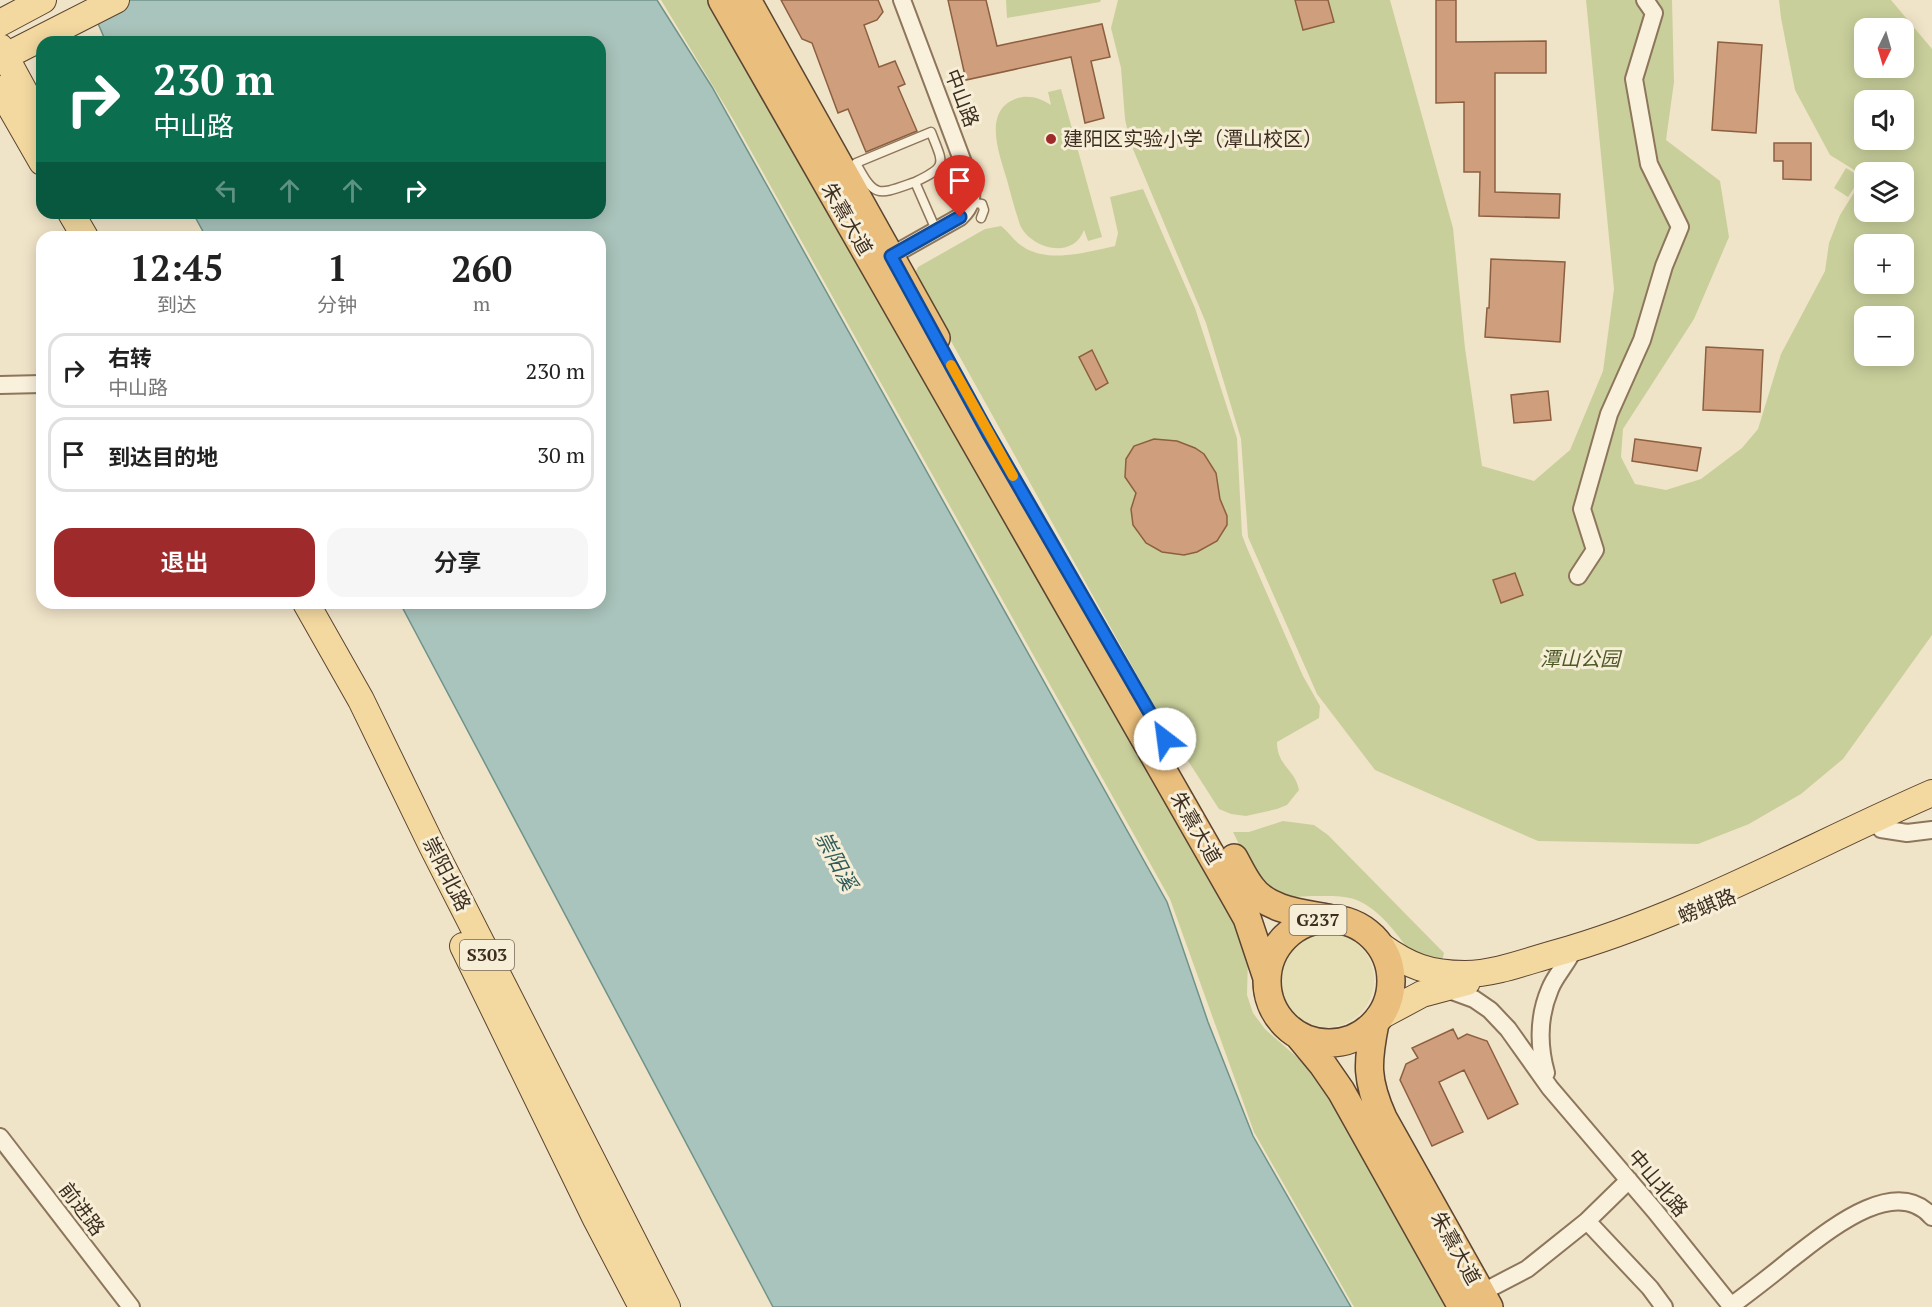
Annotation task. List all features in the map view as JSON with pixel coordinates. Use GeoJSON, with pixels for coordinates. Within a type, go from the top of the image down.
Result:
{"type":"FeatureCollection","features":[{"type":"Feature","properties":{"kind":"highway","name":"朱熹大道"},"geometry":{"type":"LineString","coordinates":[[722,0],[988,433],[1251,888],[1263,900],[1276,906],[1328,918]]}},
{"type":"Feature","properties":{"kind":"highway","name":"朱熹大道"},"geometry":{"type":"LineString","coordinates":[[747,0],[882,261],[1247,918],[1266,975]]}},
{"type":"Feature","properties":{"kind":"highway","name":"G237"},"geometry":{"type":"LineString","coordinates":[[1299,1036],[1284,1025],[1273,1010],[1267,993],[1266,975],[1270,957],[1280,941],[1293,929],[1310,921],[1328,918],[1343,920],[1370,934],[1381,946],[1388,960],[1391,989],[1387,1004],[1377,1020]]}},
{"type":"Feature","properties":{"kind":"highway","name":"朱熹大道"},"geometry":{"type":"LineString","coordinates":[[1377,1020],[1370,1049],[1369,1074],[1372,1094],[1477,1302]]}},
{"type":"Feature","properties":{"kind":"highway"},"geometry":{"type":"LineString","coordinates":[[1299,1036],[1319,1042],[1339,1042],[1359,1035],[1377,1020]]}},
{"type":"Feature","properties":{"kind":"highway","name":"朱熹大道"},"geometry":{"type":"LineString","coordinates":[[1299,1036],[1341,1091],[1477,1302]]}},
{"type":"Feature","properties":{"kind":"main road"},"geometry":{"type":"LineString","coordinates":[[46,36],[116,0]]}},
{"type":"Feature","properties":{"kind":"main road"},"geometry":{"type":"LineString","coordinates":[[0,23],[37,3]]}},
{"type":"Feature","properties":{"kind":"main road"},"geometry":{"type":"LineString","coordinates":[[36,40],[2,54],[36,114]]}},
{"type":"Feature","properties":{"kind":"main road"},"geometry":{"type":"LineString","coordinates":[[0,89],[36,152]]}},
{"type":"Feature","properties":{"kind":"main road","name":"崇阳北路"},"geometry":{"type":"LineString","coordinates":[[293,609],[348,710],[596,1219],[642,1307]]}},
{"type":"Feature","properties":{"kind":"main road","name":"崇阳北路"},"geometry":{"type":"LineString","coordinates":[[309,609],[361,700],[443,867],[667,1307]]}},
{"type":"Feature","properties":{"kind":"main road"},"geometry":{"type":"LineString","coordinates":[[1377,1020],[1422,994],[1581,946],[1697,903],[1911,811]]}},
{"type":"Feature","properties":{"kind":"main road","name":"螃蜞路"},"geometry":{"type":"LineString","coordinates":[[1507,970],[1570,956],[1630,938],[1757,886],[1911,811]]}},
{"type":"Feature","properties":{"kind":"main road"},"geometry":{"type":"LineString","coordinates":[[1381,946],[1402,962],[1430,971],[1466,974],[1507,970]]}},
{"type":"Feature","properties":{"kind":"street","name":"中山路"},"geometry":{"type":"LineString","coordinates":[[882,261],[960,217],[974,214],[970,181],[902,0]]}},
{"type":"Feature","properties":{"kind":"street"},"geometry":{"type":"LineString","coordinates":[[1578,576],[1595,550],[1582,509],[1609,414],[1642,340],[1664,266],[1680,227],[1649,164],[1634,79],[1654,13],[1645,0]]}},
{"type":"Feature","properties":{"kind":"street"},"geometry":{"type":"LineString","coordinates":[[0,385],[36,384]]}},
{"type":"Feature","properties":{"kind":"street"},"geometry":{"type":"LineString","coordinates":[[1911,811],[1906,833],[1932,830]]}},
{"type":"Feature","properties":{"kind":"street"},"geometry":{"type":"LineString","coordinates":[[1550,1088],[1540,1053],[1539,1026],[1550,988],[1570,956]]}},
{"type":"Feature","properties":{"kind":"street","name":"中山北路"},"geometry":{"type":"LineString","coordinates":[[1443,987],[1474,999],[1490,1010],[1508,1029],[1550,1088],[1629,1180],[1731,1307]]}},
{"type":"Feature","properties":{"kind":"street","name":"前进路"},"geometry":{"type":"LineString","coordinates":[[0,1137],[130,1307]]}},
{"type":"Feature","properties":{"kind":"street"},"geometry":{"type":"LineString","coordinates":[[1477,1302],[1527,1269],[1587,1221],[1629,1180]]}},
{"type":"Feature","properties":{"kind":"street"},"geometry":{"type":"LineString","coordinates":[[1731,1307],[1836,1225],[1861,1210],[1902,1202],[1916,1206],[1932,1217]]}},
{"type":"Feature","properties":{"kind":"street"},"geometry":{"type":"LineString","coordinates":[[1587,1221],[1650,1288],[1664,1307]]}},
{"type":"Feature","properties":{"kind":"lane"},"geometry":{"type":"LineString","coordinates":[[931,132],[942,159],[940,167],[915,182],[891,190],[874,190],[868,186],[856,163],[931,132]]}},
{"type":"Feature","properties":{"kind":"lane"},"geometry":{"type":"LineString","coordinates":[[915,182],[936,230]]}},
{"type":"Feature","properties":{"kind":"shaded area"},"geometry":{"type":"Polygon","coordinates":[[[1327,933],[1345,936],[1360,947],[1371,962],[1374,980],[1371,998],[1360,1013],[1345,1024],[1327,1027],[1309,1024],[1294,1013],[1283,998],[1280,980],[1283,962],[1294,947],[1309,936],[1327,933]]]}},
{"type":"Feature","properties":{"kind":"green space"},"geometry":{"type":"Polygon","coordinates":[[[661,0],[711,0],[1232,907],[1248,957],[1247,995],[1253,1013],[1265,1029],[1300,1060],[1324,1088],[1454,1307],[1354,1307],[1254,1132],[1170,899],[733,119],[661,0]]]}},
{"type":"Feature","properties":{"kind":"green space"},"geometry":{"type":"Polygon","coordinates":[[[1006,0],[1101,0],[1007,18],[1006,0]]]}},
{"type":"Feature","properties":{"kind":"green space","name":"潭山公园"},"geometry":{"type":"Polygon","coordinates":[[[1118,0],[1390,0],[1453,228],[1465,348],[1482,466],[1534,481],[1570,450],[1603,371],[1614,289],[1586,0],[1672,0],[1674,82],[1666,140],[1720,181],[1729,237],[1694,319],[1623,429],[1621,457],[1635,484],[1666,490],[1701,479],[1742,448],[1758,429],[1781,354],[1825,271],[1829,243],[1840,215],[1854,193],[1854,222],[1914,222],[1914,162],[1854,162],[1854,170],[1830,155],[1795,90],[1779,0],[1891,0],[1906,18],[1854,18],[1854,78],[1914,78],[1914,27],[1932,49],[1932,635],[1843,759],[1801,794],[1749,824],[1698,844],[1538,841],[1375,770],[1317,694],[1248,537],[1241,439],[1206,323],[1130,142],[1125,119],[1121,68],[1111,28],[1118,0]]]}},
{"type":"Feature","properties":{"kind":"green space"},"geometry":{"type":"Polygon","coordinates":[[[1061,89],[1102,237],[1088,241],[1084,230],[1079,239],[1071,245],[1052,248],[1033,240],[1020,225],[998,147],[996,124],[1005,105],[1015,99],[1034,98],[1051,105],[1048,92],[1061,89]]]}},
{"type":"Feature","properties":{"kind":"green space"},"geometry":{"type":"Polygon","coordinates":[[[1846,168],[1854,173],[1854,188],[1848,197],[1834,188],[1846,168]]]}},
{"type":"Feature","properties":{"kind":"green space"},"geometry":{"type":"Polygon","coordinates":[[[1143,189],[1195,308],[1237,438],[1242,535],[1303,676],[1320,706],[1319,718],[1277,742],[1280,757],[1294,777],[1299,790],[1287,805],[1246,816],[1231,814],[1219,809],[1165,725],[915,273],[918,267],[985,229],[1001,226],[1022,246],[1043,254],[1068,255],[1115,246],[1118,233],[1110,197],[1143,189]]]}},
{"type":"Feature","properties":{"kind":"green space"},"geometry":{"type":"Polygon","coordinates":[[[1283,821],[1314,825],[1328,835],[1444,953],[1442,961],[1414,957],[1380,916],[1354,899],[1333,896],[1287,897],[1267,886],[1253,869],[1233,832],[1249,832],[1283,821]]]}},
{"type":"Feature","properties":{"kind":"water","name":"崇阳溪"},"geometry":{"type":"Polygon","coordinates":[[[88,0],[657,0],[712,87],[1167,902],[1208,1022],[1253,1136],[1351,1307],[773,1307],[403,609],[606,609],[606,231],[203,231],[196,219],[606,219],[606,36],[103,36],[88,0]]]}},
{"type":"Feature","properties":{"kind":"building"},"geometry":{"type":"Polygon","coordinates":[[[781,0],[878,0],[883,12],[877,20],[864,25],[879,67],[895,61],[905,84],[898,87],[917,131],[866,152],[848,109],[838,113],[812,43],[802,39],[781,0]]]}},
{"type":"Feature","properties":{"kind":"building"},"geometry":{"type":"Polygon","coordinates":[[[948,0],[986,0],[997,46],[1102,24],[1110,57],[1091,61],[1104,118],[1085,123],[1071,57],[966,80],[948,0]]]}},
{"type":"Feature","properties":{"kind":"building"},"geometry":{"type":"Polygon","coordinates":[[[1295,0],[1328,0],[1334,22],[1303,30],[1295,0]]]}},
{"type":"Feature","properties":{"kind":"building"},"geometry":{"type":"Polygon","coordinates":[[[1436,0],[1456,0],[1456,42],[1546,41],[1546,73],[1495,73],[1495,192],[1560,194],[1559,218],[1479,216],[1480,172],[1464,172],[1464,102],[1436,103],[1436,0]]]}},
{"type":"Feature","properties":{"kind":"building"},"geometry":{"type":"Polygon","coordinates":[[[1718,42],[1762,45],[1756,133],[1712,130],[1718,42]]]}},
{"type":"Feature","properties":{"kind":"building"},"geometry":{"type":"Polygon","coordinates":[[[1774,143],[1811,143],[1811,180],[1783,179],[1783,161],[1774,161],[1774,143]]]}},
{"type":"Feature","properties":{"kind":"building"},"geometry":{"type":"Polygon","coordinates":[[[1491,259],[1565,262],[1560,342],[1485,337],[1491,259]]]}},
{"type":"Feature","properties":{"kind":"building"},"geometry":{"type":"Polygon","coordinates":[[[1706,347],[1763,350],[1760,412],[1703,410],[1706,347]]]}},
{"type":"Feature","properties":{"kind":"building"},"geometry":{"type":"Polygon","coordinates":[[[1092,350],[1108,383],[1096,390],[1079,357],[1092,350]]]}},
{"type":"Feature","properties":{"kind":"building"},"geometry":{"type":"Polygon","coordinates":[[[1548,391],[1551,420],[1514,423],[1511,395],[1548,391]]]}},
{"type":"Feature","properties":{"kind":"building"},"geometry":{"type":"Polygon","coordinates":[[[1154,439],[1177,441],[1195,448],[1204,454],[1216,473],[1220,499],[1227,516],[1227,525],[1217,541],[1197,552],[1184,555],[1162,552],[1146,543],[1133,525],[1131,509],[1136,493],[1125,477],[1126,459],[1134,446],[1154,439]]]}},
{"type":"Feature","properties":{"kind":"building"},"geometry":{"type":"Polygon","coordinates":[[[1635,439],[1701,448],[1697,471],[1632,461],[1635,439]]]}},
{"type":"Feature","properties":{"kind":"building"},"geometry":{"type":"Polygon","coordinates":[[[1515,573],[1523,595],[1501,603],[1493,580],[1515,573]]]}},
{"type":"Feature","properties":{"kind":"building"},"geometry":{"type":"Polygon","coordinates":[[[1453,1029],[1458,1039],[1467,1034],[1487,1041],[1518,1104],[1488,1119],[1464,1070],[1439,1082],[1463,1132],[1432,1146],[1400,1080],[1406,1064],[1418,1058],[1412,1048],[1453,1029]]]}},
{"type":"Feature","properties":{"kind":"slow traffic"},"geometry":{"type":"LineString","coordinates":[[951,365],[1013,476]]}},
{"type":"Feature","properties":{"kind":"place","name":"建阳区实验小学（潭山校区）"},"geometry":{"type":"Point","coordinates":[1051,139]}},
{"type":"Feature","properties":{"kind":"route"},"geometry":{"type":"LineString","coordinates":[[960,217],[891,256],[988,433],[1165,739]]}}]}
